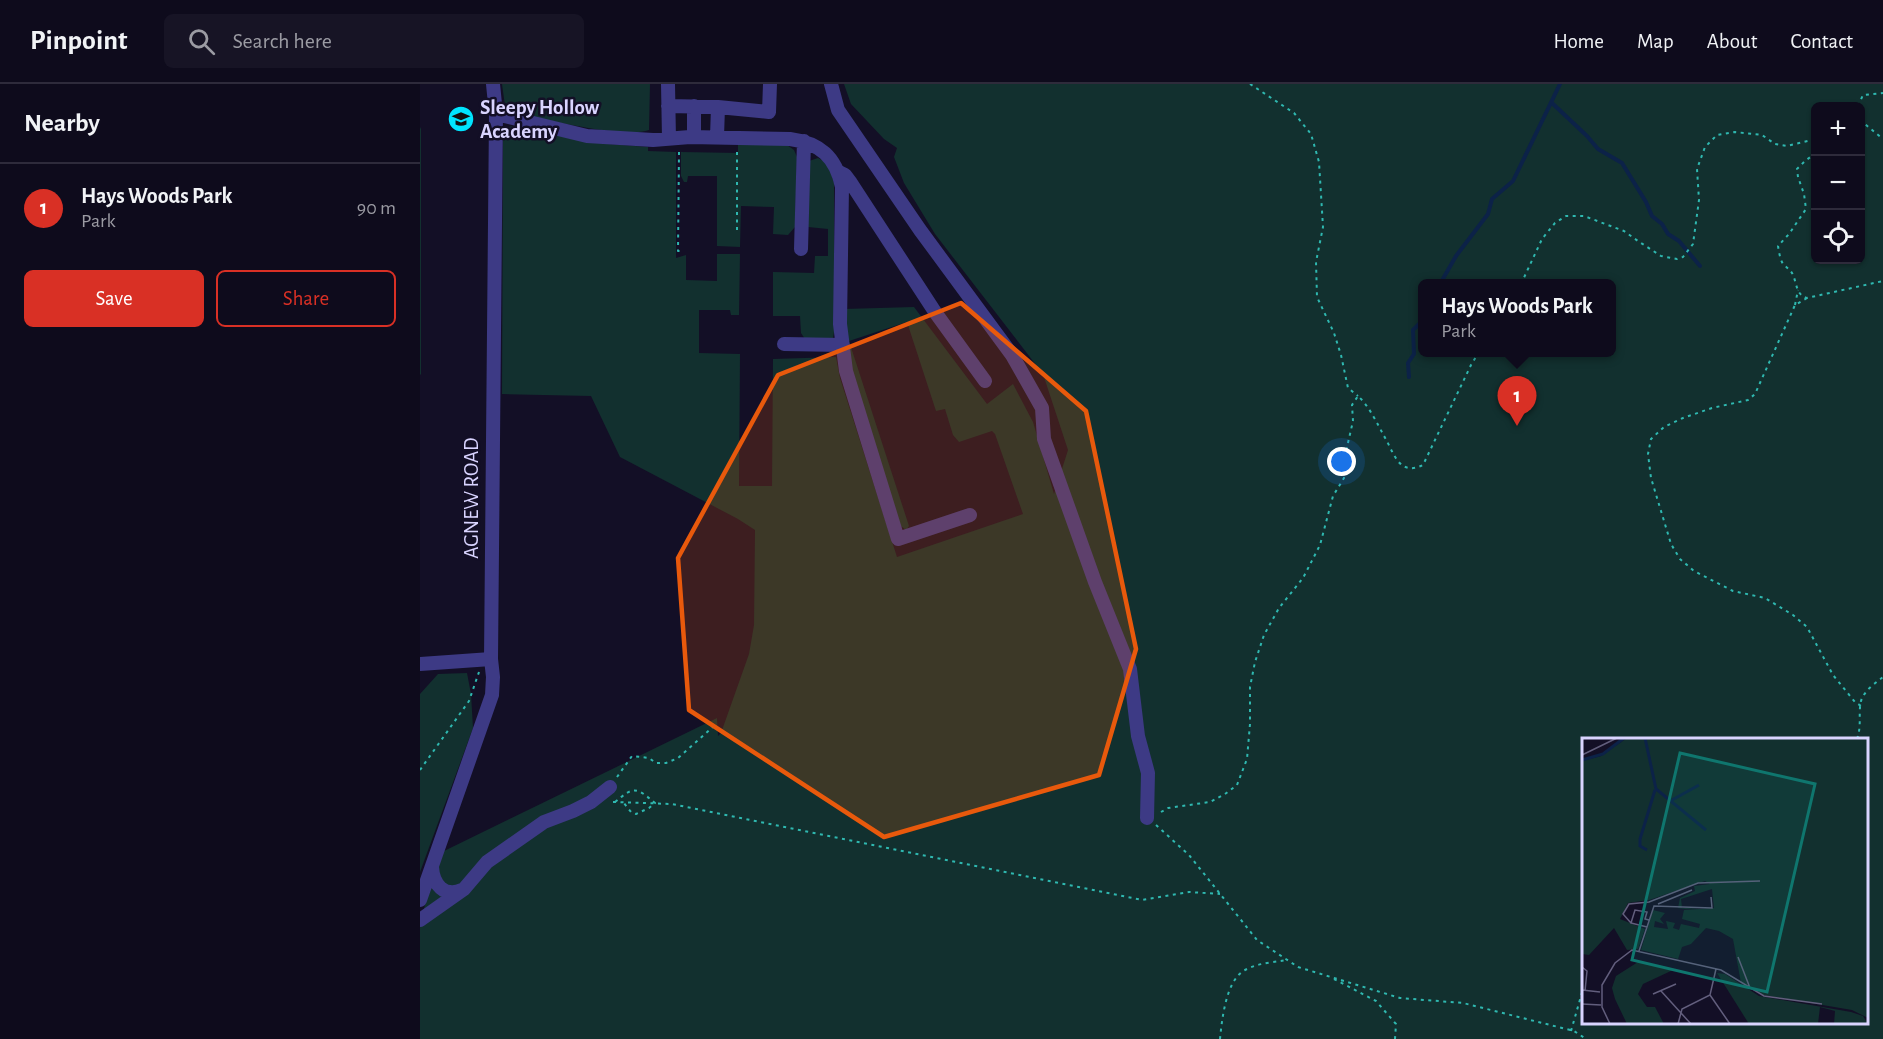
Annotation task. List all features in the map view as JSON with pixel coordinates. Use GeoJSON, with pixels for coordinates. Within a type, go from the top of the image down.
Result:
{"type":"FeatureCollection","features":[{"type":"Feature","properties":{"kind":"street","name":"AGNEW ROAD"},"geometry":{"type":"LineString","coordinates":[[420,900],[492,695],[494,678],[491,659],[496,114],[493,84]]}},
{"type":"Feature","properties":{"kind":"street"},"geometry":{"type":"LineString","coordinates":[[668,84],[668,106],[681,138]]}},
{"type":"Feature","properties":{"kind":"street"},"geometry":{"type":"LineString","coordinates":[[668,106],[718,107],[769,112],[770,84]]}},
{"type":"Feature","properties":{"kind":"street"},"geometry":{"type":"LineString","coordinates":[[831,84],[838,110],[920,230],[1012,355],[1042,408],[1044,439],[1095,582],[1130,669],[1138,736],[1148,773],[1147,818]]}},
{"type":"Feature","properties":{"kind":"street"},"geometry":{"type":"LineString","coordinates":[[681,138],[694,106]]}},
{"type":"Feature","properties":{"kind":"street"},"geometry":{"type":"LineString","coordinates":[[717,137],[718,107]]}},
{"type":"Feature","properties":{"kind":"street"},"geometry":{"type":"LineString","coordinates":[[496,114],[587,136],[653,140],[717,137],[804,141],[819,148],[831,159],[839,172],[842,187],[840,324],[846,371],[898,539],[970,515]]}},
{"type":"Feature","properties":{"kind":"street"},"geometry":{"type":"LineString","coordinates":[[801,249],[804,141]]}},
{"type":"Feature","properties":{"kind":"street"},"geometry":{"type":"LineString","coordinates":[[839,172],[845,175],[851,183],[935,312],[985,381]]}},
{"type":"Feature","properties":{"kind":"street"},"geometry":{"type":"LineString","coordinates":[[784,344],[843,345]]}},
{"type":"Feature","properties":{"kind":"street"},"geometry":{"type":"LineString","coordinates":[[420,664],[491,659]]}},
{"type":"Feature","properties":{"kind":"street"},"geometry":{"type":"LineString","coordinates":[[420,920],[464,889],[487,862],[544,822],[591,802],[610,787]]}},
{"type":"Feature","properties":{"kind":"street"},"geometry":{"type":"LineString","coordinates":[[432,865],[436,884],[442,890],[451,892],[464,889]]}},
{"type":"Feature","properties":{"kind":"path"},"geometry":{"type":"LineString","coordinates":[[1250,84],[1294,113],[1311,134],[1319,162],[1323,227],[1316,262],[1317,297],[1334,333],[1348,388],[1364,402],[1394,457],[1408,468],[1423,465],[1476,357]]}},
{"type":"Feature","properties":{"kind":"path"},"geometry":{"type":"LineString","coordinates":[[1860,102],[1863,95],[1883,93]]}},
{"type":"Feature","properties":{"kind":"path"},"geometry":{"type":"LineString","coordinates":[[1865,125],[1883,140]]}},
{"type":"Feature","properties":{"kind":"path"},"geometry":{"type":"LineString","coordinates":[[1523,279],[1542,239],[1556,223],[1566,216],[1584,216],[1624,231],[1661,256],[1677,259],[1683,257],[1693,244],[1699,200],[1696,169],[1705,147],[1717,135],[1735,132],[1762,135],[1775,144],[1787,146],[1811,140]]}},
{"type":"Feature","properties":{"kind":"path"},"geometry":{"type":"LineString","coordinates":[[681,138],[678,251],[683,252]]}},
{"type":"Feature","properties":{"kind":"path"},"geometry":{"type":"LineString","coordinates":[[737,149],[737,232],[739,233]]}},
{"type":"Feature","properties":{"kind":"path"},"geometry":{"type":"LineString","coordinates":[[1807,298],[1802,296],[1791,271],[1784,265],[1778,246],[1806,209],[1797,169],[1811,156]]}},
{"type":"Feature","properties":{"kind":"path"},"geometry":{"type":"LineString","coordinates":[[1795,304],[1807,298],[1883,281]]}},
{"type":"Feature","properties":{"kind":"path"},"geometry":{"type":"LineString","coordinates":[[1798,289],[1795,304],[1755,394],[1748,400],[1712,408],[1683,418],[1664,428],[1651,439],[1648,454],[1651,478],[1671,544],[1680,560],[1694,571],[1733,591],[1765,598],[1807,627],[1833,675],[1861,706]]}},
{"type":"Feature","properties":{"kind":"path"},"geometry":{"type":"LineString","coordinates":[[1358,396],[1352,405],[1353,421],[1345,456],[1344,478],[1333,496],[1320,545],[1303,578],[1279,608],[1264,635],[1255,662],[1250,687],[1250,724],[1246,759],[1237,785],[1210,802],[1168,808],[1147,818],[1189,855],[1257,940],[1298,967],[1400,998],[1463,1002],[1571,1030],[1586,1039]]}},
{"type":"Feature","properties":{"kind":"path"},"geometry":{"type":"LineString","coordinates":[[420,770],[469,701],[478,674],[491,659]]}},
{"type":"Feature","properties":{"kind":"path"},"geometry":{"type":"LineString","coordinates":[[1857,738],[1861,728],[1861,699],[1883,676]]}},
{"type":"Feature","properties":{"kind":"path"},"geometry":{"type":"LineString","coordinates":[[610,787],[632,756],[650,758],[656,763],[666,763],[685,753],[714,726]]}},
{"type":"Feature","properties":{"kind":"path"},"geometry":{"type":"LineString","coordinates":[[614,802],[628,791],[636,789],[655,803]]}},
{"type":"Feature","properties":{"kind":"path"},"geometry":{"type":"LineString","coordinates":[[623,802],[631,812],[636,814],[650,808],[655,803]]}},
{"type":"Feature","properties":{"kind":"path"},"geometry":{"type":"LineString","coordinates":[[638,803],[672,804],[1142,900],[1189,892],[1220,894]]}},
{"type":"Feature","properties":{"kind":"path"},"geometry":{"type":"LineString","coordinates":[[1220,1039],[1221,1023],[1230,987],[1244,970],[1287,960]]}},
{"type":"Feature","properties":{"kind":"path"},"geometry":{"type":"LineString","coordinates":[[1328,976],[1376,1000],[1396,1024],[1395,1039]]}},
{"type":"Feature","properties":{"kind":"path"},"geometry":{"type":"LineString","coordinates":[[1571,1030],[1582,992]]}},
{"type":"Feature","properties":{"kind":"highlighted area"},"geometry":{"type":"Polygon","coordinates":[[[961,303],[1086,411],[1136,649],[1099,775],[884,837],[689,710],[678,558],[778,375],[961,303]]]}},
{"type":"Feature","properties":{"kind":"green space"},"geometry":{"type":"Polygon","coordinates":[[[502,84],[650,84],[649,130],[606,131],[522,115],[505,106],[502,84]]]}},
{"type":"Feature","properties":{"kind":"green space"},"geometry":{"type":"Polygon","coordinates":[[[844,84],[1883,84],[1883,1039],[420,1039],[420,921],[442,852],[717,718],[718,736],[749,654],[754,625],[755,530],[620,457],[591,396],[502,394],[503,132],[505,128],[516,125],[608,144],[648,147],[648,151],[676,152],[676,258],[686,255],[686,280],[717,281],[717,254],[740,254],[739,315],[731,315],[730,310],[699,310],[699,353],[740,354],[739,486],[772,486],[773,359],[836,357],[840,378],[897,557],[1023,514],[995,434],[992,431],[959,442],[953,435],[945,409],[936,411],[907,322],[849,341],[909,526],[906,530],[898,524],[854,386],[844,309],[914,307],[987,404],[1013,384],[1033,422],[1054,494],[1068,450],[1043,374],[935,234],[904,183],[894,157],[897,148],[884,139],[851,104],[844,84]]]}},
{"type":"Feature","properties":{"kind":"green space"},"geometry":{"type":"Polygon","coordinates":[[[420,127],[421,129],[421,375],[420,374],[420,127]]]}},
{"type":"Feature","properties":{"kind":"green space"},"geometry":{"type":"Polygon","coordinates":[[[738,144],[787,145],[794,150],[797,157],[795,227],[788,235],[773,234],[774,207],[741,206],[740,247],[717,246],[717,176],[688,176],[687,182],[684,182],[681,176],[681,152],[738,153],[738,144]]]}},
{"type":"Feature","properties":{"kind":"green space"},"geometry":{"type":"Polygon","coordinates":[[[818,158],[829,168],[834,183],[834,332],[833,338],[830,339],[805,339],[801,333],[800,316],[773,316],[773,272],[814,273],[815,256],[828,256],[828,229],[808,227],[809,161],[818,158]]]}},
{"type":"Feature","properties":{"kind":"green space"},"geometry":{"type":"Polygon","coordinates":[[[467,673],[473,728],[420,872],[420,694],[438,674],[467,673]]]}},
{"type":"Feature","properties":{"kind":"waterway"},"geometry":{"type":"LineString","coordinates":[[1443,279],[1456,256],[1488,214],[1492,199],[1513,181],[1560,84]]}},
{"type":"Feature","properties":{"kind":"waterway"},"geometry":{"type":"LineString","coordinates":[[1552,103],[1598,149],[1622,163],[1652,216],[1662,224],[1668,234],[1679,241],[1700,266]]}},
{"type":"Feature","properties":{"kind":"waterway"},"geometry":{"type":"LineString","coordinates":[[1409,377],[1408,363],[1414,354],[1413,330],[1418,325]]}},
{"type":"Feature","properties":{"kind":"place","name":"Sleepy Hollow Academy"},"geometry":{"type":"Point","coordinates":[461,119]}},
{"type":"Feature","properties":{"kind":"place","name":"Hays Woods Park"},"geometry":{"type":"Point","coordinates":[1517,426]}}]}
